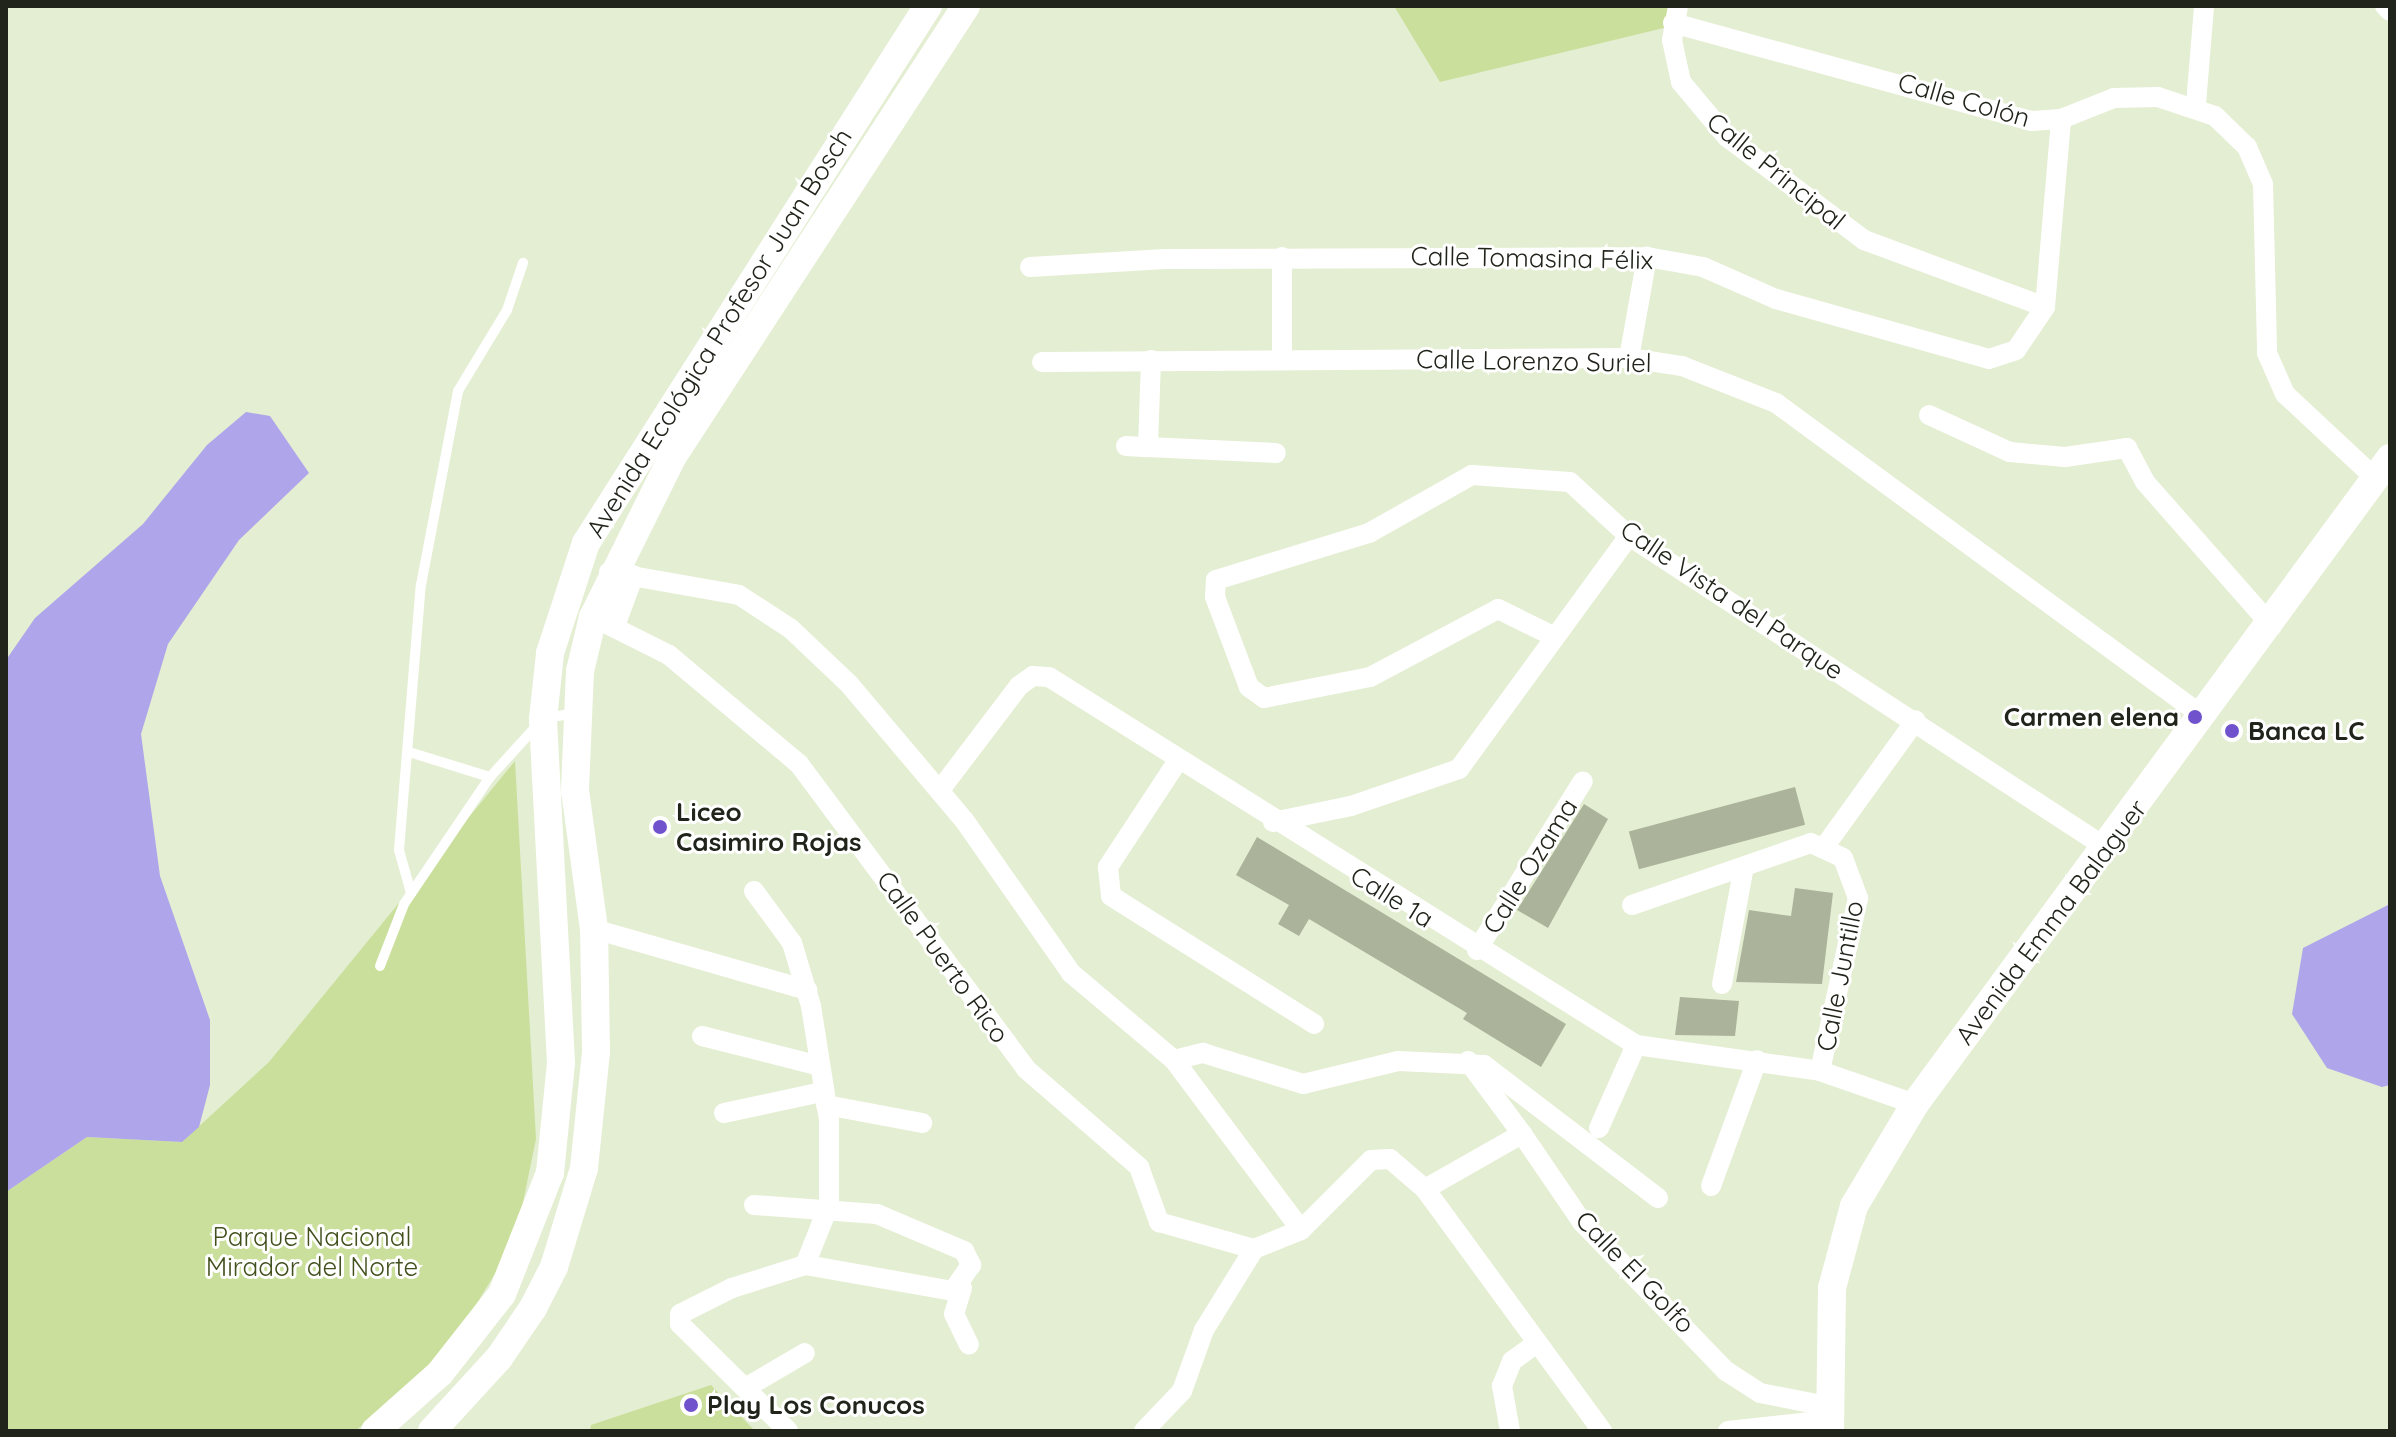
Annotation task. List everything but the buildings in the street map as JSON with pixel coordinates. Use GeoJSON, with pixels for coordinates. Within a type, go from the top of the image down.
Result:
{"type":"FeatureCollection","features":[{"type":"Feature","properties":{"kind":"street"},"geometry":{"type":"LineString","coordinates":[[2204,6],[2196,104],[2247,147],[2263,184],[2267,353],[2285,394],[2385,468]]}},
{"type":"Feature","properties":{"kind":"street"},"geometry":{"type":"LineString","coordinates":[[2385,6],[2390,11]]}},
{"type":"Feature","properties":{"kind":"street","name":"Avenida Ecológica Profesor Juan Bosch"},"geometry":{"type":"LineString","coordinates":[[432,1431],[499,1358],[554,1267],[594,1105],[594,929],[575,790],[576,712],[604,621],[673,456],[964,9]]}},
{"type":"Feature","properties":{"kind":"street","name":"Avenida Ecológica Profesor Juan Bosch"},"geometry":{"type":"LineString","coordinates":[[375,1431],[440,1373],[502,1294],[550,1173],[561,1063],[543,719],[550,653],[586,543],[925,11]]}},
{"type":"Feature","properties":{"kind":"street","name":"Calle Colón"},"geometry":{"type":"LineString","coordinates":[[1675,15],[2031,121],[2061,119],[2114,98],[2196,104]]}},
{"type":"Feature","properties":{"kind":"street","name":"Calle Principal"},"geometry":{"type":"LineString","coordinates":[[1675,15],[1681,82],[1704,114],[1824,216],[1904,257],[2045,307]]}},
{"type":"Feature","properties":{"kind":"street"},"geometry":{"type":"LineString","coordinates":[[868,98],[894,117]]}},
{"type":"Feature","properties":{"kind":"street","name":"Calle Tomasina Félix"},"geometry":{"type":"LineString","coordinates":[[1030,267],[1282,257],[1647,257],[1703,267],[1776,299],[1989,359],[2016,350],[2045,307],[2061,119]]}},
{"type":"Feature","properties":{"kind":"street"},"geometry":{"type":"LineString","coordinates":[[1282,257],[1282,358]]}},
{"type":"Feature","properties":{"kind":"street"},"geometry":{"type":"LineString","coordinates":[[1629,358],[1647,257]]}},
{"type":"Feature","properties":{"kind":"street","name":"Calle Lorenzo Suriel"},"geometry":{"type":"LineString","coordinates":[[1042,362],[1629,358],[1682,366],[1776,403],[2204,717]]}},
{"type":"Feature","properties":{"kind":"street"},"geometry":{"type":"LineString","coordinates":[[1148,447],[1151,360]]}},
{"type":"Feature","properties":{"kind":"street"},"geometry":{"type":"LineString","coordinates":[[1929,415],[2010,452],[2065,457],[2127,448],[2145,482],[2272,626]]}},
{"type":"Feature","properties":{"kind":"street"},"geometry":{"type":"LineString","coordinates":[[1126,446],[1276,453]]}},
{"type":"Feature","properties":{"kind":"street","name":"Avenida Emma Balaguer"},"geometry":{"type":"LineString","coordinates":[[1828,1419],[1841,1247],[1854,1206],[1915,1104],[2272,626],[2385,468]]}},
{"type":"Feature","properties":{"kind":"street","name":"Calle Vista del Parque"},"geometry":{"type":"LineString","coordinates":[[1551,635],[1498,609],[1370,677],[1264,698],[1249,687],[1215,597],[1216,580],[1369,533],[1472,475],[1570,482],[1629,536],[1916,720],[2105,847]]}},
{"type":"Feature","properties":{"kind":"street"},"geometry":{"type":"LineString","coordinates":[[1273,822],[1381,797],[1459,769],[1551,635],[1629,536]]}},
{"type":"Feature","properties":{"kind":"street"},"geometry":{"type":"LineString","coordinates":[[622,574],[719,589],[774,614],[849,684],[940,790],[1064,965],[1174,1060],[1301,1230]]}},
{"type":"Feature","properties":{"kind":"street","name":"Calle Puerto Rico"},"geometry":{"type":"LineString","coordinates":[[604,621],[719,692],[799,764],[1026,1069],[1139,1167],[1159,1222],[1254,1249]]}},
{"type":"Feature","properties":{"kind":"street","name":"Calle 1a"},"geometry":{"type":"LineString","coordinates":[[940,790],[1033,676],[1058,682],[1177,762],[1477,950],[1636,1045],[1820,1071],[1915,1104]]}},
{"type":"Feature","properties":{"kind":"street"},"geometry":{"type":"LineString","coordinates":[[1632,905],[1743,872],[1811,843],[1825,846],[1916,720]]}},
{"type":"Feature","properties":{"kind":"street"},"geometry":{"type":"LineString","coordinates":[[1177,762],[1108,867],[1111,896],[1314,1024]]}},
{"type":"Feature","properties":{"kind":"street","name":"Calle Ozama"},"geometry":{"type":"LineString","coordinates":[[1477,950],[1583,781]]}},
{"type":"Feature","properties":{"kind":"street","name":"Calle Juntillo"},"geometry":{"type":"LineString","coordinates":[[1820,1071],[1858,898],[1843,858],[1825,846]]}},
{"type":"Feature","properties":{"kind":"street"},"geometry":{"type":"LineString","coordinates":[[1722,984],[1743,872]]}},
{"type":"Feature","properties":{"kind":"street"},"geometry":{"type":"LineString","coordinates":[[754,891],[792,943],[807,990],[816,1065],[824,1098],[829,1205],[805,1265]]}},
{"type":"Feature","properties":{"kind":"street"},"geometry":{"type":"LineString","coordinates":[[594,929],[807,990]]}},
{"type":"Feature","properties":{"kind":"street"},"geometry":{"type":"LineString","coordinates":[[702,1036],[816,1065]]}},
{"type":"Feature","properties":{"kind":"street"},"geometry":{"type":"LineString","coordinates":[[1599,1128],[1636,1045]]}},
{"type":"Feature","properties":{"kind":"street"},"geometry":{"type":"LineString","coordinates":[[1174,1060],[1203,1053],[1303,1084],[1398,1061],[1468,1061],[1538,1099],[1624,1179],[1658,1198]]}},
{"type":"Feature","properties":{"kind":"street"},"geometry":{"type":"LineString","coordinates":[[1711,1186],[1757,1060]]}},
{"type":"Feature","properties":{"kind":"street","name":"Calle El Golfo"},"geometry":{"type":"LineString","coordinates":[[1468,1061],[1582,1222],[1726,1371],[1760,1393],[1828,1419]]}},
{"type":"Feature","properties":{"kind":"street"},"geometry":{"type":"LineString","coordinates":[[724,1113],[824,1098],[922,1123]]}},
{"type":"Feature","properties":{"kind":"street"},"geometry":{"type":"LineString","coordinates":[[1425,1189],[1522,1134]]}},
{"type":"Feature","properties":{"kind":"street"},"geometry":{"type":"LineString","coordinates":[[1144,1431],[1182,1391],[1204,1330],[1254,1249],[1301,1230],[1382,1156],[1425,1189],[1602,1431]]}},
{"type":"Feature","properties":{"kind":"street"},"geometry":{"type":"LineString","coordinates":[[754,1205],[829,1205],[918,1227],[964,1251],[971,1265],[954,1314],[969,1345]]}},
{"type":"Feature","properties":{"kind":"street"},"geometry":{"type":"LineString","coordinates":[[788,1431],[747,1387],[707,1356],[680,1314],[805,1265],[962,1288]]}},
{"type":"Feature","properties":{"kind":"street"},"geometry":{"type":"LineString","coordinates":[[1510,1431],[1502,1386],[1512,1361],[1537,1343]]}},
{"type":"Feature","properties":{"kind":"street"},"geometry":{"type":"LineString","coordinates":[[747,1387],[805,1353]]}},
{"type":"Feature","properties":{"kind":"street"},"geometry":{"type":"LineString","coordinates":[[1728,1431],[1828,1419]]}},
{"type":"Feature","properties":{"kind":"lane"},"geometry":{"type":"LineString","coordinates":[[411,893],[399,850],[421,585],[458,391],[507,310],[523,263]]}},
{"type":"Feature","properties":{"kind":"lane"},"geometry":{"type":"LineString","coordinates":[[380,966],[411,893],[490,777],[543,719],[576,712]]}},
{"type":"Feature","properties":{"kind":"lane"},"geometry":{"type":"LineString","coordinates":[[409,752],[490,777]]}},
{"type":"Feature","properties":{"kind":"green space"},"geometry":{"type":"Polygon","coordinates":[[[1394,6],[1667,6],[1676,25],[1440,82],[1394,6]]]}},
{"type":"Feature","properties":{"kind":"green space","name":"Parque Nacional Mirador del Norte"},"geometry":{"type":"Polygon","coordinates":[[[515,761],[536,1139],[515,1241],[439,1365],[355,1431],[6,1431],[6,1192],[87,1137],[182,1142],[269,1062],[515,761]]]}},
{"type":"Feature","properties":{"kind":"green space","name":"Play Los Conucos"},"geometry":{"type":"Polygon","coordinates":[[[711,1385],[755,1431],[590,1431],[591,1425],[711,1385]]]}},
{"type":"Feature","properties":{"kind":"shaded area"},"geometry":{"type":"Polygon","coordinates":[[[246,412],[270,416],[309,473],[239,540],[168,644],[141,734],[160,876],[210,1020],[210,1085],[199,1127],[182,1142],[87,1137],[6,1192],[6,660],[35,618],[143,524],[207,445],[246,412]]]}},
{"type":"Feature","properties":{"kind":"shaded area"},"geometry":{"type":"Polygon","coordinates":[[[2390,904],[2390,1085],[2382,1087],[2327,1068],[2292,1014],[2303,948],[2390,904]]]}},
{"type":"Feature","properties":{"kind":"place","name":"Carmen elena"},"geometry":{"type":"Point","coordinates":[2195,717]}},
{"type":"Feature","properties":{"kind":"place","name":"Banca LC"},"geometry":{"type":"Point","coordinates":[2232,731]}},
{"type":"Feature","properties":{"kind":"place","name":"Liceo Casimiro Rojas"},"geometry":{"type":"Point","coordinates":[660,827]}},
{"type":"Feature","properties":{"kind":"place","name":"Play Los Conucos"},"geometry":{"type":"Point","coordinates":[691,1405]}}]}
